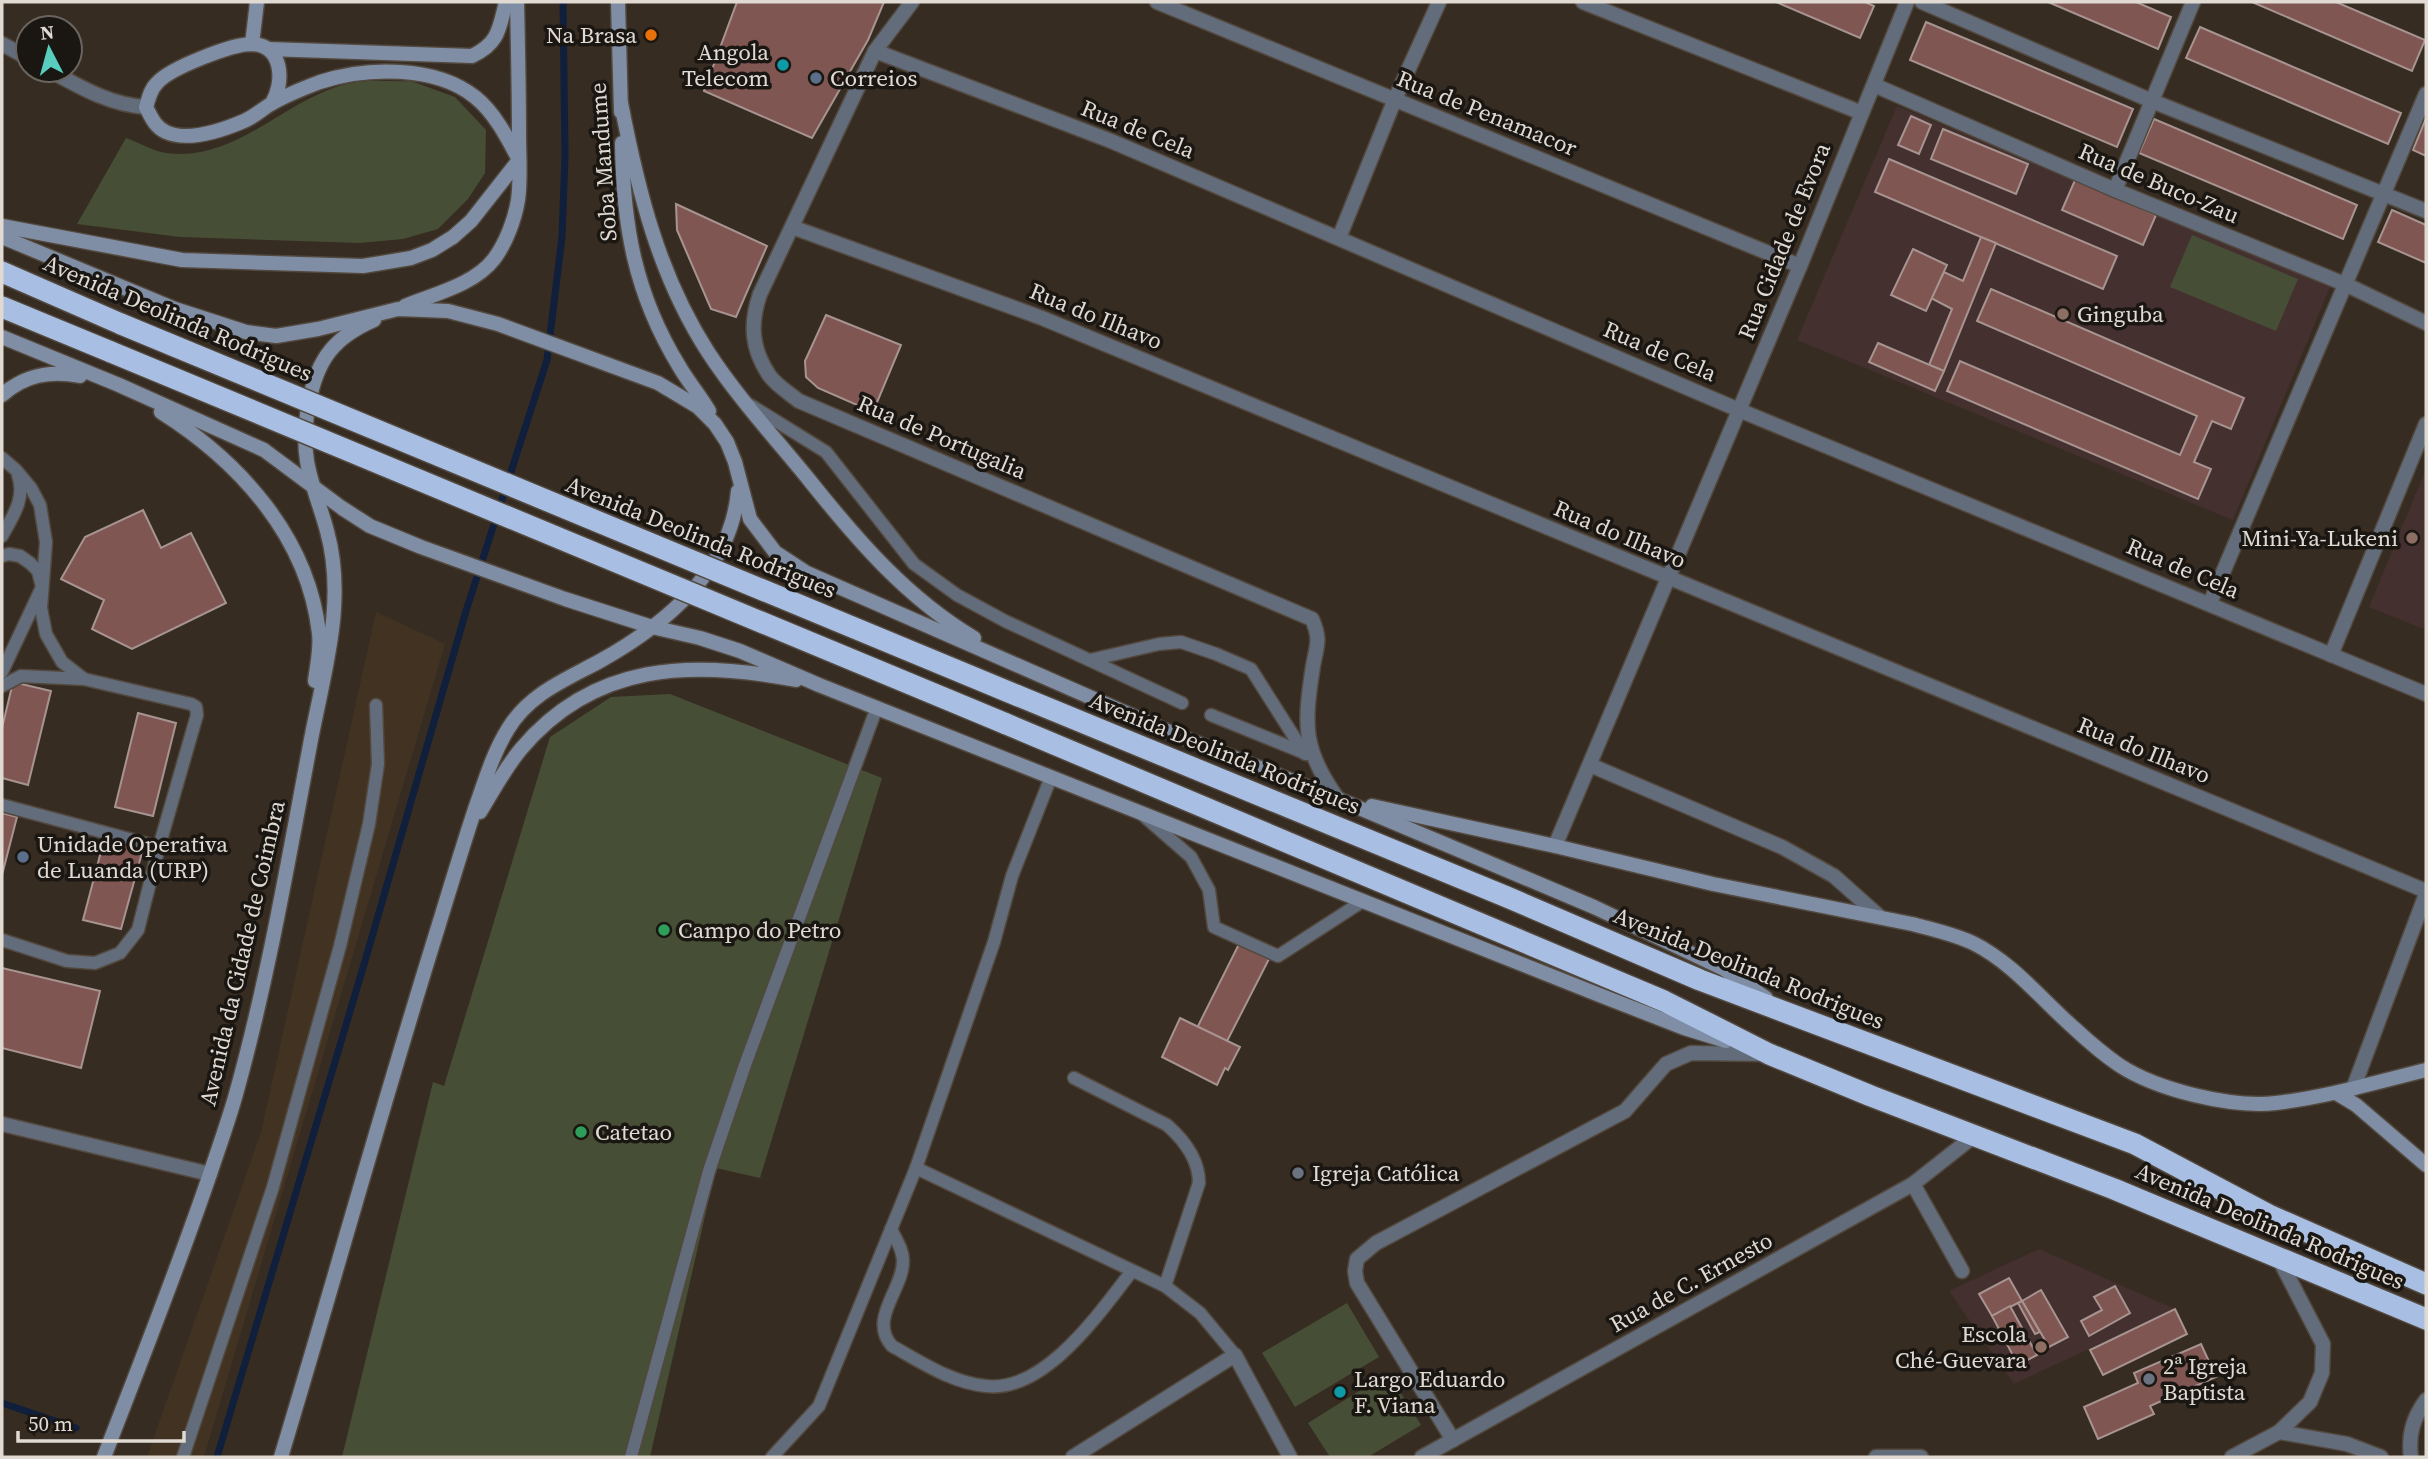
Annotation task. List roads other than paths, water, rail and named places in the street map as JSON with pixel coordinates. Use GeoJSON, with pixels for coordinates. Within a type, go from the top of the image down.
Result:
{"type":"FeatureCollection","features":[{"type":"Feature","properties":{"kind":"highway","name":"Avenida Deolinda Rodrigues"},"geometry":{"type":"LineString","coordinates":[[2,272],[121,324],[1507,897],[1700,981],[2135,1144],[2269,1215],[2426,1284]]}},
{"type":"Feature","properties":{"kind":"highway","name":"Avenida Deolinda Rodrigues"},"geometry":{"type":"LineString","coordinates":[[2,307],[1664,1000],[1769,1054],[2114,1189],[2426,1319]]}},
{"type":"Feature","properties":{"kind":"main road"},"geometry":{"type":"LineString","coordinates":[[252,44],[257,2]]}},
{"type":"Feature","properties":{"kind":"main road"},"geometry":{"type":"LineString","coordinates":[[506,2],[496,38],[486,49],[472,56],[268,49],[252,44],[200,58],[159,80],[151,91],[146,107],[153,122],[166,132],[182,135],[208,133],[245,121],[272,103],[319,82],[350,74],[394,73],[433,77],[475,96],[499,125],[519,160]]}},
{"type":"Feature","properties":{"kind":"main road"},"geometry":{"type":"LineString","coordinates":[[2,237],[175,309],[246,332],[276,335],[318,329],[398,309],[469,280],[493,260],[502,246],[514,217],[518,198],[517,2]]}},
{"type":"Feature","properties":{"kind":"main road","name":"Soba Mandume"},"geometry":{"type":"LineString","coordinates":[[618,2],[622,174],[635,268],[660,332],[727,442],[750,519],[775,552],[807,573],[1033,672]]}},
{"type":"Feature","properties":{"kind":"main road"},"geometry":{"type":"LineString","coordinates":[[268,49],[277,60],[279,71],[278,92],[272,103]]}},
{"type":"Feature","properties":{"kind":"main road"},"geometry":{"type":"LineString","coordinates":[[621,103],[634,172],[664,265],[709,352],[839,518],[908,591],[946,622],[1033,672],[1174,734],[1338,799],[1618,918],[1724,970],[1790,1015]]}},
{"type":"Feature","properties":{"kind":"main road"},"geometry":{"type":"LineString","coordinates":[[2,226],[182,260],[363,266],[411,258],[432,250],[453,237],[471,220],[519,160]]}},
{"type":"Feature","properties":{"kind":"main road"},"geometry":{"type":"LineString","coordinates":[[398,309],[468,314],[639,375],[679,393],[715,424]]}},
{"type":"Feature","properties":{"kind":"main road","name":"Avenida da Cidade de Coimbra"},"geometry":{"type":"LineString","coordinates":[[104,1457],[192,1231],[235,1097],[255,1021],[297,822],[329,651],[335,580],[333,553],[307,460],[306,417],[319,368],[330,351],[362,325],[398,309]]}},
{"type":"Feature","properties":{"kind":"main road"},"geometry":{"type":"LineString","coordinates":[[2,337],[119,385],[264,450],[370,526],[421,547],[565,599],[740,652],[1684,1028],[1769,1054]]}},
{"type":"Feature","properties":{"kind":"main road"},"geometry":{"type":"LineString","coordinates":[[2,395],[14,384],[34,376],[62,372],[119,385],[223,456],[265,503],[302,565],[312,594],[319,636],[310,745]]}},
{"type":"Feature","properties":{"kind":"main road"},"geometry":{"type":"LineString","coordinates":[[281,1457],[403,1041],[468,830],[496,751],[518,714],[537,696],[627,646],[671,613],[700,582],[729,535],[736,513],[739,484]]}},
{"type":"Feature","properties":{"kind":"main road"},"geometry":{"type":"LineString","coordinates":[[468,830],[520,750],[541,727],[565,707],[593,690],[657,671],[699,668],[756,672],[819,685]]}},
{"type":"Feature","properties":{"kind":"main road"},"geometry":{"type":"LineString","coordinates":[[1338,799],[1555,846],[1713,884],[1880,917],[1941,932],[1972,943],[2001,960],[2095,1047],[2120,1066],[2150,1080],[2211,1099],[2243,1104],[2274,1103],[2336,1093],[2426,1070]]}},
{"type":"Feature","properties":{"kind":"main road"},"geometry":{"type":"LineString","coordinates":[[2336,1093],[2356,1105],[2426,1165]]}},
{"type":"Feature","properties":{"kind":"street","name":"Rua de Portugalia"},"geometry":{"type":"LineString","coordinates":[[912,2],[875,51],[760,294],[753,315],[754,344],[769,376],[799,401],[1312,619],[1319,634],[1307,700],[1309,756],[1338,799]]}},
{"type":"Feature","properties":{"kind":"street","name":"Rua de Penamacor"},"geometry":{"type":"LineString","coordinates":[[1157,2],[1800,267]]}},
{"type":"Feature","properties":{"kind":"street"},"geometry":{"type":"LineString","coordinates":[[1339,238],[1395,99],[1439,2]]}},
{"type":"Feature","properties":{"kind":"street","name":"Rua Cidade de Evora"},"geometry":{"type":"LineString","coordinates":[[1555,846],[1800,267],[1907,2]]}},
{"type":"Feature","properties":{"kind":"street"},"geometry":{"type":"LineString","coordinates":[[1922,2],[2152,101],[2426,211]]}},
{"type":"Feature","properties":{"kind":"street"},"geometry":{"type":"LineString","coordinates":[[2115,190],[2193,2]]}},
{"type":"Feature","properties":{"kind":"street"},"geometry":{"type":"LineString","coordinates":[[1590,3],[1862,113]]}},
{"type":"Feature","properties":{"kind":"street","name":"Rua de Cela"},"geometry":{"type":"LineString","coordinates":[[875,51],[1111,141],[1739,410],[2426,694]]}},
{"type":"Feature","properties":{"kind":"street"},"geometry":{"type":"LineString","coordinates":[[75,84],[107,99],[146,107]]}},
{"type":"Feature","properties":{"kind":"street","name":"Rua de Buco-Zau"},"geometry":{"type":"LineString","coordinates":[[1874,85],[2115,190],[2347,285],[2426,323]]}},
{"type":"Feature","properties":{"kind":"street"},"geometry":{"type":"LineString","coordinates":[[2210,603],[2385,196],[2426,94]]}},
{"type":"Feature","properties":{"kind":"street","name":"Rua do Ilhavo"},"geometry":{"type":"LineString","coordinates":[[792,227],[1042,318],[2426,893]]}},
{"type":"Feature","properties":{"kind":"street"},"geometry":{"type":"LineString","coordinates":[[2331,655],[2426,424]]}},
{"type":"Feature","properties":{"kind":"street"},"geometry":{"type":"LineString","coordinates":[[1590,765],[1782,847],[1834,876],[1880,917]]}},
{"type":"Feature","properties":{"kind":"street"},"geometry":{"type":"LineString","coordinates":[[2354,1089],[2426,893]]}},
{"type":"Feature","properties":{"kind":"street"},"geometry":{"type":"LineString","coordinates":[[1453,1440],[1357,1283],[1357,1259],[1376,1243],[1625,1111],[1666,1064],[1691,1053],[1769,1054]]}},
{"type":"Feature","properties":{"kind":"street"},"geometry":{"type":"LineString","coordinates":[[2,1124],[210,1174]]}},
{"type":"Feature","properties":{"kind":"street","name":"Rua de C. Ernesto"},"geometry":{"type":"LineString","coordinates":[[1422,1457],[1913,1184],[1974,1136]]}},
{"type":"Feature","properties":{"kind":"street"},"geometry":{"type":"LineString","coordinates":[[1913,1184],[1962,1271]]}},
{"type":"Feature","properties":{"kind":"street"},"geometry":{"type":"LineString","coordinates":[[2232,1457],[2279,1432],[2310,1402],[2322,1373],[2323,1345],[2278,1257]]}},
{"type":"Feature","properties":{"kind":"street"},"geometry":{"type":"LineString","coordinates":[[1073,1457],[1235,1355],[1290,1457]]}},
{"type":"Feature","properties":{"kind":"street"},"geometry":{"type":"LineString","coordinates":[[2411,1457],[2410,1435],[2413,1422],[2426,1400]]}},
{"type":"Feature","properties":{"kind":"street"},"geometry":{"type":"LineString","coordinates":[[2279,1432],[2347,1444],[2381,1457]]}},
{"type":"Feature","properties":{"kind":"street"},"geometry":{"type":"LineString","coordinates":[[1876,1457],[1922,1457]]}},
{"type":"Feature","properties":{"kind":"lane"},"geometry":{"type":"LineString","coordinates":[[747,403],[826,453],[914,564],[957,594],[1005,621],[1182,704]]}},
{"type":"Feature","properties":{"kind":"lane"},"geometry":{"type":"LineString","coordinates":[[2,458],[16,470],[40,505],[46,542],[41,608],[46,634],[62,662],[84,679]]}},
{"type":"Feature","properties":{"kind":"lane"},"geometry":{"type":"LineString","coordinates":[[2,536],[20,498],[21,485],[16,470]]}},
{"type":"Feature","properties":{"kind":"lane"},"geometry":{"type":"LineString","coordinates":[[2,556],[20,556],[30,563],[38,571],[42,587],[2,672]]}},
{"type":"Feature","properties":{"kind":"lane"},"geometry":{"type":"LineString","coordinates":[[1090,660],[1159,644],[1181,642],[1251,669],[1309,756]]}},
{"type":"Feature","properties":{"kind":"lane"},"geometry":{"type":"LineString","coordinates":[[2,686],[21,676],[84,679],[196,707],[197,715],[138,930],[120,953],[95,962],[67,961],[2,940]]}},
{"type":"Feature","properties":{"kind":"lane"},"geometry":{"type":"LineString","coordinates":[[183,1457],[274,1187],[340,946],[369,824],[378,764],[376,705]]}},
{"type":"Feature","properties":{"kind":"lane"},"geometry":{"type":"LineString","coordinates":[[631,1457],[709,1171],[745,1065],[877,707]]}},
{"type":"Feature","properties":{"kind":"lane"},"geometry":{"type":"LineString","coordinates":[[1211,715],[1309,756]]}},
{"type":"Feature","properties":{"kind":"lane"},"geometry":{"type":"LineString","coordinates":[[772,1457],[819,1406],[916,1168],[994,942],[1012,876],[1051,777]]}},
{"type":"Feature","properties":{"kind":"lane"},"geometry":{"type":"LineString","coordinates":[[2,805],[159,846]]}},
{"type":"Feature","properties":{"kind":"lane"},"geometry":{"type":"LineString","coordinates":[[1138,811],[1191,857],[1209,890],[1214,927],[1278,956],[1363,901]]}},
{"type":"Feature","properties":{"kind":"lane"},"geometry":{"type":"LineString","coordinates":[[1074,1078],[1167,1125],[1189,1149],[1199,1170],[1199,1184],[1165,1286]]}},
{"type":"Feature","properties":{"kind":"lane"},"geometry":{"type":"LineString","coordinates":[[916,1168],[1165,1286],[1200,1313],[1235,1355]]}},
{"type":"Feature","properties":{"kind":"lane"},"geometry":{"type":"LineString","coordinates":[[891,1230],[902,1253],[903,1265],[883,1321],[886,1340],[892,1346],[939,1371],[985,1386],[1011,1385],[1030,1377],[1086,1330],[1132,1271]]}},
{"type":"Feature","properties":{"kind":"waterway"},"geometry":{"type":"LineString","coordinates":[[217,1457],[466,611],[547,360],[562,237],[565,156],[563,2]]}},
{"type":"Feature","properties":{"kind":"waterway"},"geometry":{"type":"LineString","coordinates":[[2,1403],[76,1428]]}},
{"type":"Feature","properties":{"kind":"place","name":"Na Brasa"},"geometry":{"type":"Point","coordinates":[651,35]}},
{"type":"Feature","properties":{"kind":"place","name":"Angola Telecom"},"geometry":{"type":"Point","coordinates":[783,65]}},
{"type":"Feature","properties":{"kind":"place","name":"Correios"},"geometry":{"type":"Point","coordinates":[816,78]}},
{"type":"Feature","properties":{"kind":"place","name":"Ginguba"},"geometry":{"type":"Point","coordinates":[2063,314]}},
{"type":"Feature","properties":{"kind":"place","name":"Mini-Ya-Lukeni"},"geometry":{"type":"Point","coordinates":[2412,538]}},
{"type":"Feature","properties":{"kind":"place","name":"Unidade Operativa de Luanda (URP)"},"geometry":{"type":"Point","coordinates":[23,857]}},
{"type":"Feature","properties":{"kind":"place","name":"Campo do Petro"},"geometry":{"type":"Point","coordinates":[664,930]}},
{"type":"Feature","properties":{"kind":"place","name":"Catetao"},"geometry":{"type":"Point","coordinates":[581,1132]}},
{"type":"Feature","properties":{"kind":"place","name":"Igreja Católica"},"geometry":{"type":"Point","coordinates":[1298,1173]}},
{"type":"Feature","properties":{"kind":"place","name":"Escola Ché-Guevara"},"geometry":{"type":"Point","coordinates":[2041,1347]}},
{"type":"Feature","properties":{"kind":"place","name":"2ª Igreja Baptista"},"geometry":{"type":"Point","coordinates":[2149,1379]}},
{"type":"Feature","properties":{"kind":"place","name":"Largo Eduardo F. Viana"},"geometry":{"type":"Point","coordinates":[1340,1392]}}]}
